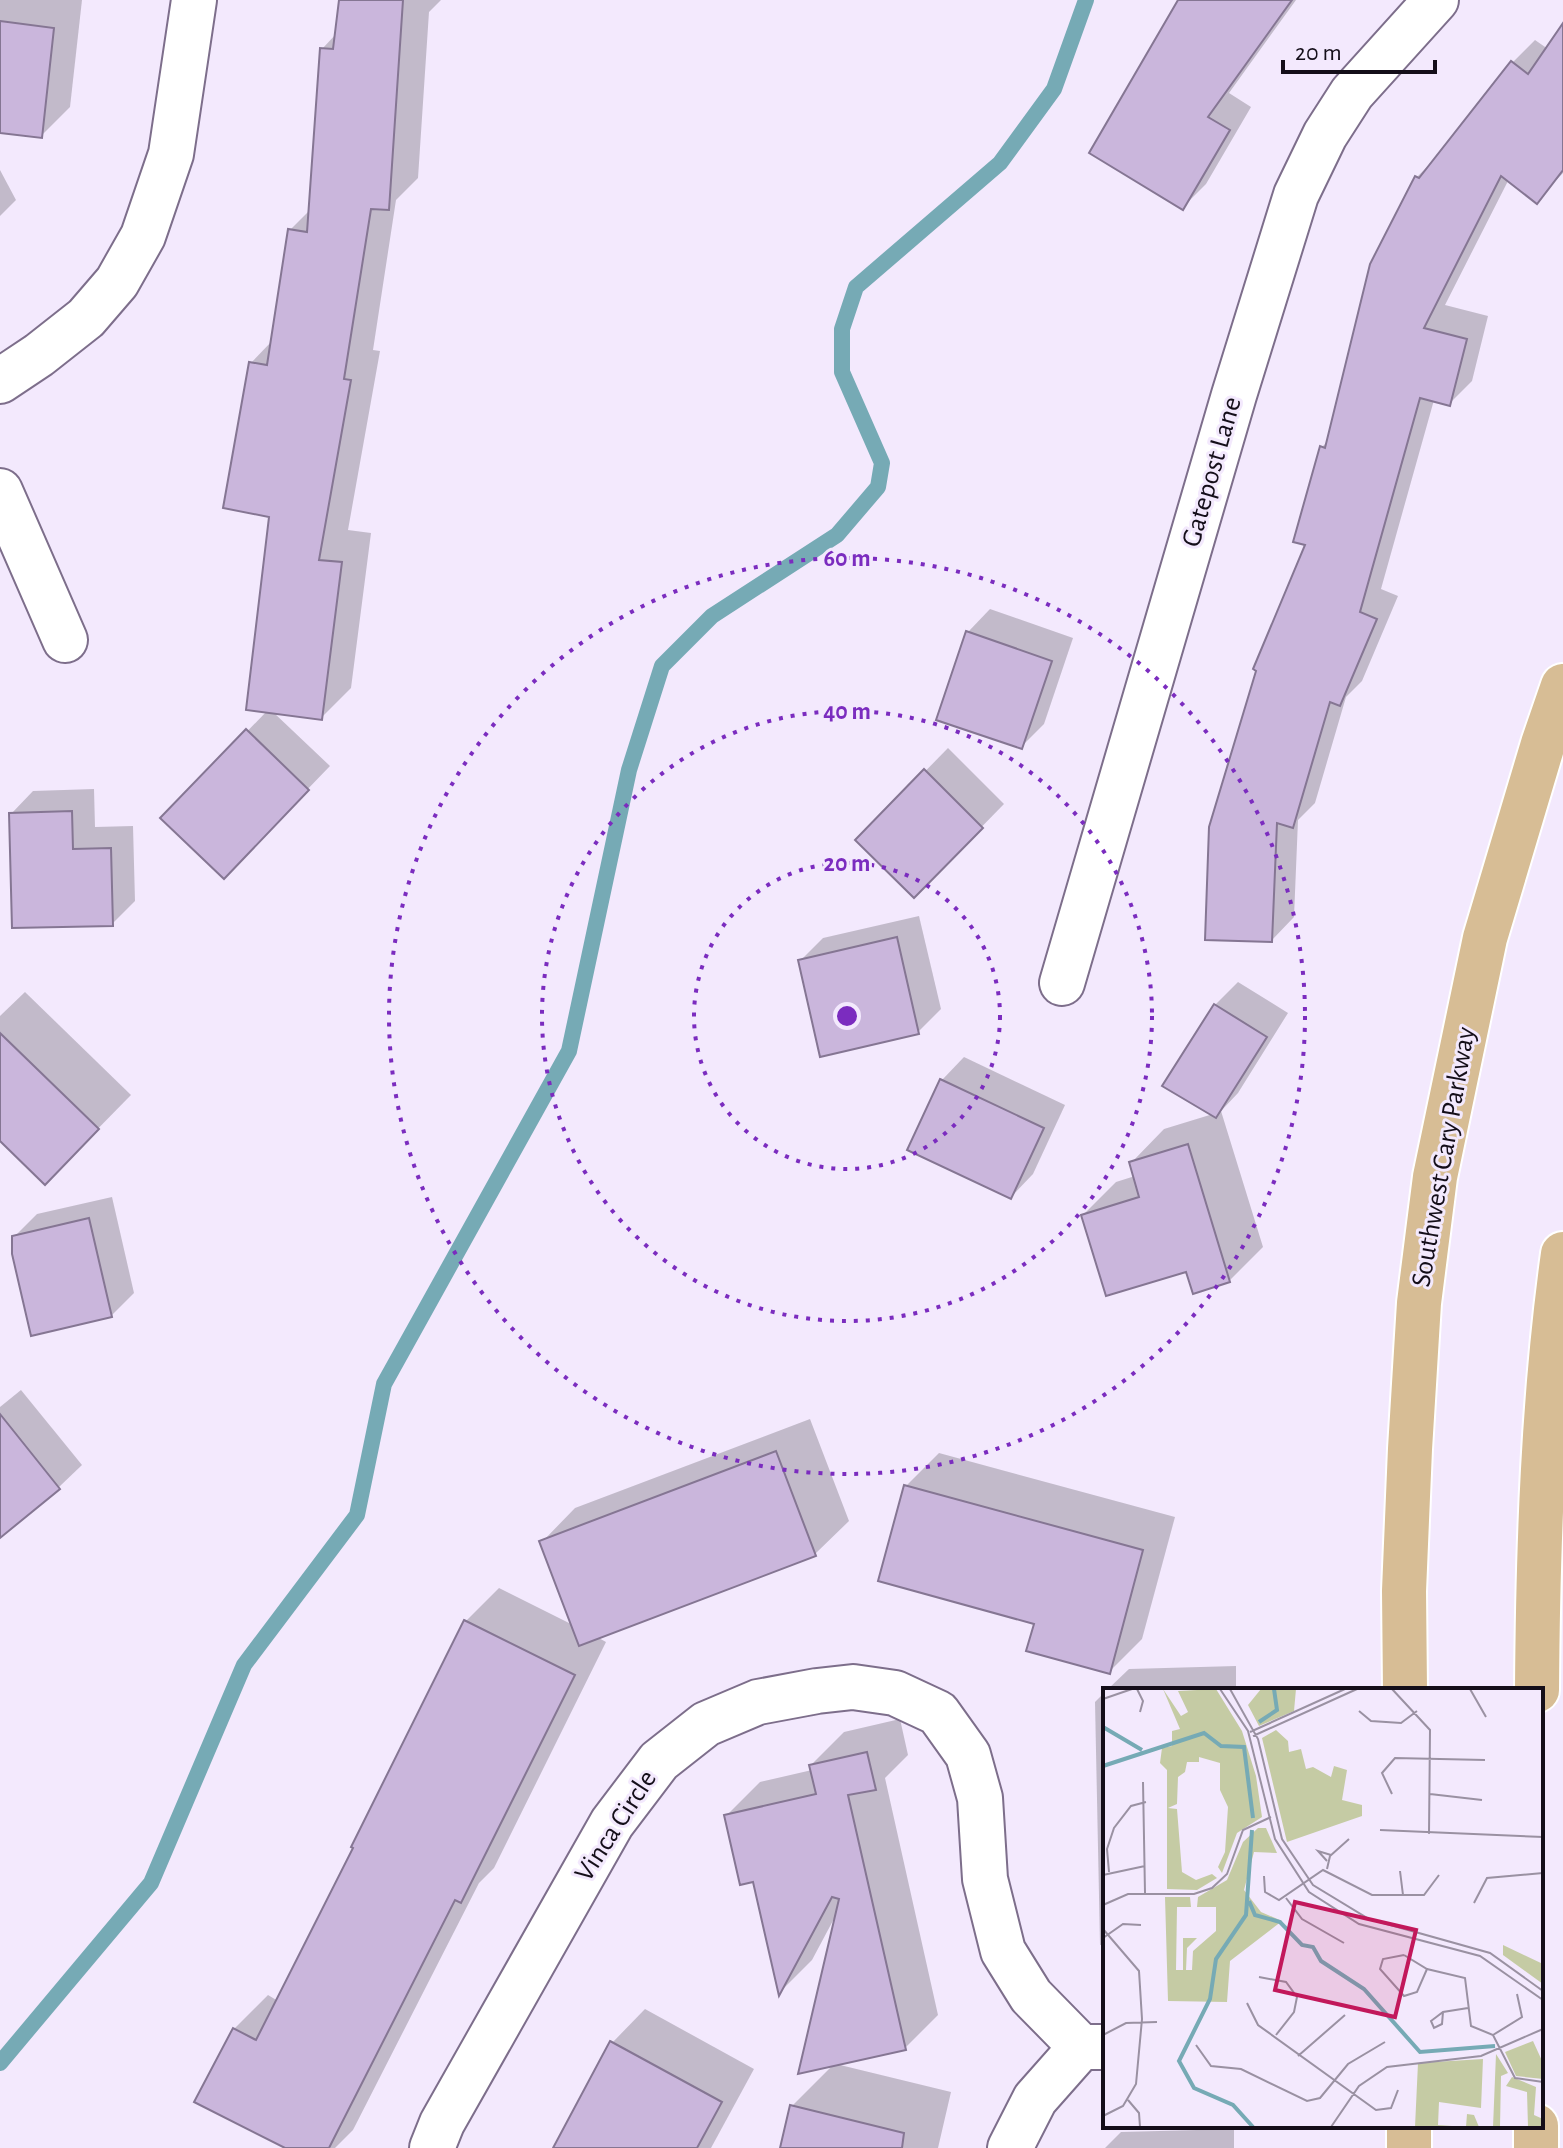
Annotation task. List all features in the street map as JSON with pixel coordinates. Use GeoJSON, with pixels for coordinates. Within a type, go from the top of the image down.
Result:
{"type":"FeatureCollection","features":[{"type":"Feature","properties":{"kind":"main road","name":"Southwest Cary Parkway"},"geometry":{"type":"LineString","coordinates":[[1405,1688],[1404,1591],[1410,1449],[1419,1303],[1435,1177],[1485,938],[1563,686]]}},
{"type":"Feature","properties":{"kind":"main road"},"geometry":{"type":"LineString","coordinates":[[1537,1688],[1538,1567],[1554,1320],[1563,1254]]}},
{"type":"Feature","properties":{"kind":"street"},"geometry":{"type":"LineString","coordinates":[[0,381],[86,318],[117,282],[143,236],[171,154],[194,0]]}},
{"type":"Feature","properties":{"kind":"street","name":"Gatepost Lane"},"geometry":{"type":"LineString","coordinates":[[1062,983],[1296,195],[1325,135],[1352,93],[1436,0]]}},
{"type":"Feature","properties":{"kind":"street"},"geometry":{"type":"LineString","coordinates":[[0,491],[65,640]]}},
{"type":"Feature","properties":{"kind":"street","name":"Vinca Circle"},"geometry":{"type":"LineString","coordinates":[[432,2148],[442,2123],[612,1823],[659,1761],[706,1724],[758,1702],[817,1691],[853,1687],[895,1693],[938,1713],[968,1755],[980,1798],[985,1879],[1003,1951],[1031,1996],[1093,2047]]}},
{"type":"Feature","properties":{"kind":"street"},"geometry":{"type":"LineString","coordinates":[[1010,2148],[1035,2099],[1093,2047]]}},
{"type":"Feature","properties":{"kind":"building"},"geometry":{"type":"Polygon","coordinates":[[[339,0],[403,0],[389,210],[371,209],[344,379],[351,380],[319,560],[342,562],[322,720],[246,710],[269,517],[223,508],[249,362],[267,365],[288,229],[307,232],[320,48],[333,49],[339,0]]]}},
{"type":"Feature","properties":{"kind":"building"},"geometry":{"type":"Polygon","coordinates":[[[1178,0],[1292,0],[1208,117],[1230,130],[1183,210],[1089,153],[1178,0]]]}},
{"type":"Feature","properties":{"kind":"building"},"geometry":{"type":"Polygon","coordinates":[[[0,21],[54,28],[42,138],[0,133],[0,21]]]}},
{"type":"Feature","properties":{"kind":"building"},"geometry":{"type":"Polygon","coordinates":[[[1563,23],[1563,170],[1537,204],[1501,176],[1424,328],[1467,339],[1450,406],[1420,398],[1360,612],[1377,619],[1340,706],[1330,702],[1293,828],[1277,823],[1272,942],[1205,940],[1209,827],[1256,671],[1253,669],[1305,545],[1293,542],[1320,446],[1325,448],[1370,264],[1415,176],[1419,178],[1511,61],[1528,74],[1563,23]]]}},
{"type":"Feature","properties":{"kind":"building"},"geometry":{"type":"Polygon","coordinates":[[[966,631],[1052,661],[1022,749],[936,720],[966,631]]]}},
{"type":"Feature","properties":{"kind":"building"},"geometry":{"type":"Polygon","coordinates":[[[246,729],[309,790],[224,879],[160,818],[246,729]]]}},
{"type":"Feature","properties":{"kind":"building"},"geometry":{"type":"Polygon","coordinates":[[[924,769],[983,828],[914,898],[855,840],[924,769]]]}},
{"type":"Feature","properties":{"kind":"building"},"geometry":{"type":"Polygon","coordinates":[[[72,811],[73,849],[111,848],[113,926],[12,928],[9,813],[72,811]]]}},
{"type":"Feature","properties":{"kind":"building"},"geometry":{"type":"Polygon","coordinates":[[[897,937],[919,1034],[820,1057],[798,960],[897,937]]]}},
{"type":"Feature","properties":{"kind":"building"},"geometry":{"type":"Polygon","coordinates":[[[1214,1004],[1267,1037],[1216,1118],[1162,1086],[1214,1004]]]}},
{"type":"Feature","properties":{"kind":"building"},"geometry":{"type":"Polygon","coordinates":[[[0,1033],[99,1129],[45,1185],[0,1141],[0,1033]]]}},
{"type":"Feature","properties":{"kind":"building"},"geometry":{"type":"Polygon","coordinates":[[[940,1079],[1044,1128],[1011,1199],[907,1150],[940,1079]]]}},
{"type":"Feature","properties":{"kind":"building"},"geometry":{"type":"Polygon","coordinates":[[[1188,1144],[1230,1282],[1193,1294],[1186,1272],[1106,1296],[1081,1215],[1139,1197],[1129,1162],[1188,1144]]]}},
{"type":"Feature","properties":{"kind":"building"},"geometry":{"type":"Polygon","coordinates":[[[89,1218],[112,1317],[31,1336],[12,1254],[12,1236],[89,1218]]]}},
{"type":"Feature","properties":{"kind":"building"},"geometry":{"type":"Polygon","coordinates":[[[0,1414],[60,1489],[0,1538],[0,1414]]]}},
{"type":"Feature","properties":{"kind":"building"},"geometry":{"type":"Polygon","coordinates":[[[776,1451],[816,1556],[579,1646],[539,1541],[776,1451]]]}},
{"type":"Feature","properties":{"kind":"building"},"geometry":{"type":"Polygon","coordinates":[[[904,1485],[1143,1550],[1110,1674],[1026,1651],[1034,1624],[878,1581],[904,1485]]]}},
{"type":"Feature","properties":{"kind":"building"},"geometry":{"type":"Polygon","coordinates":[[[464,1620],[575,1675],[461,1903],[455,1900],[329,2148],[285,2148],[194,2102],[233,2028],[256,2040],[464,1620]]]}},
{"type":"Feature","properties":{"kind":"building"},"geometry":{"type":"Polygon","coordinates":[[[867,1752],[876,1790],[848,1795],[906,2050],[798,2074],[839,1899],[832,1897],[779,1996],[753,1882],[740,1885],[724,1815],[816,1794],[809,1765],[867,1752]]]}},
{"type":"Feature","properties":{"kind":"building"},"geometry":{"type":"Polygon","coordinates":[[[610,2041],[722,2102],[697,2148],[553,2148],[610,2041]]]}},
{"type":"Feature","properties":{"kind":"building"},"geometry":{"type":"Polygon","coordinates":[[[790,2105],[904,2133],[902,2148],[780,2148],[790,2105]]]}},
{"type":"Feature","properties":{"kind":"waterway"},"geometry":{"type":"LineString","coordinates":[[0,2063],[151,1883],[244,1665],[357,1515],[384,1384],[569,1051],[629,770],[662,666],[712,616],[837,535],[878,487],[882,463],[842,372],[842,329],[856,287],[1000,163],[1054,89],[1086,0]]}}]}
